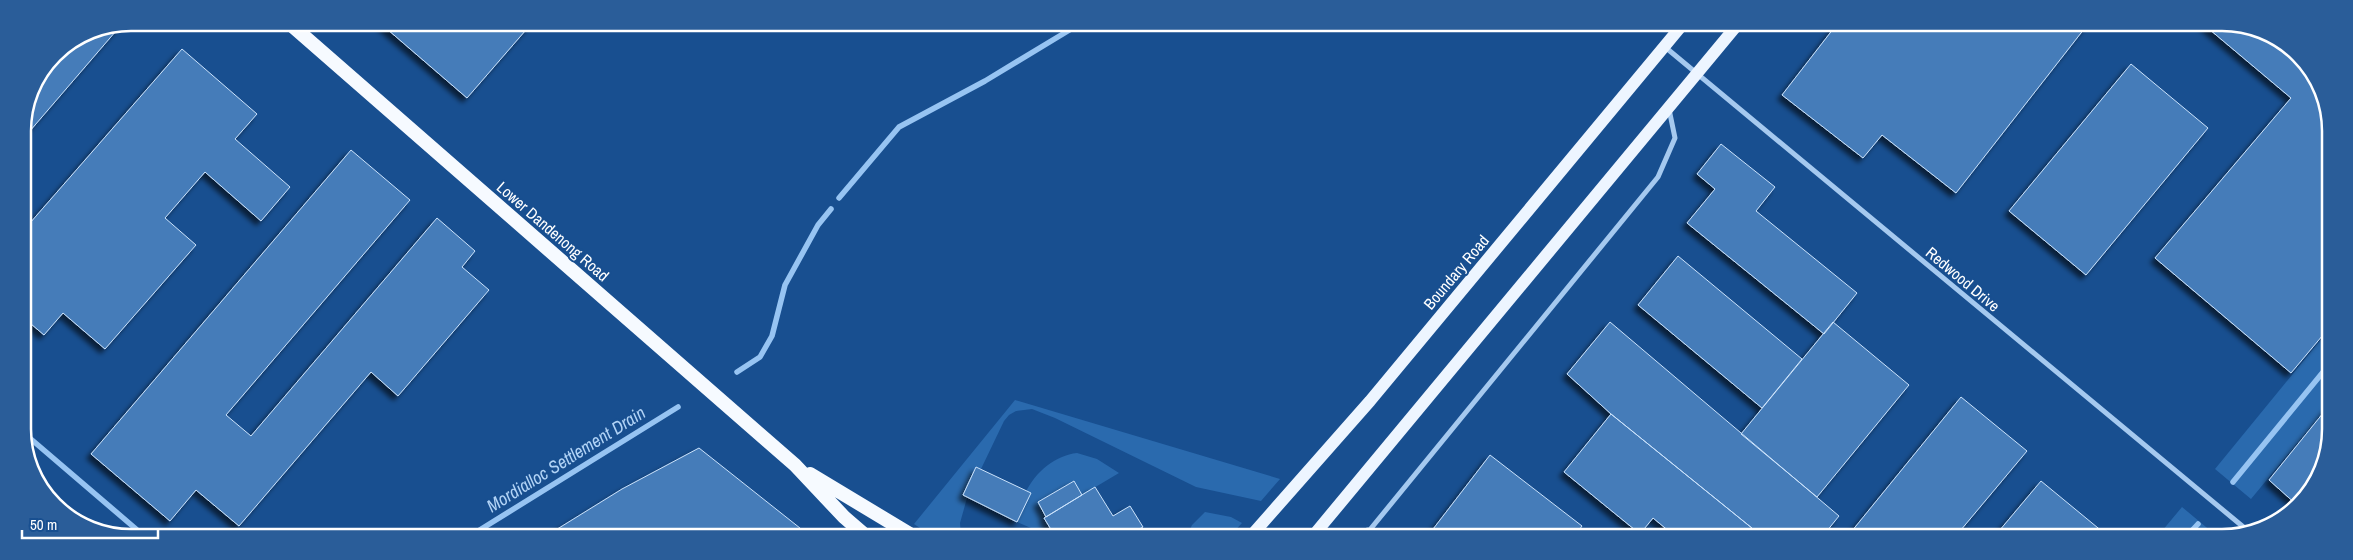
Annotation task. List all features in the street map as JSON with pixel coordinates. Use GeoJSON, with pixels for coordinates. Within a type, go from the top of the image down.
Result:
{"type":"FeatureCollection","features":[{"type":"Feature","properties":{"kind":"highway","name":"Lower Dandenong Road"},"geometry":{"type":"LineString","coordinates":[[298,31],[795,465],[858,529]]}},
{"type":"Feature","properties":{"kind":"highway","name":"Lower Dandenong Road"},"geometry":{"type":"LineString","coordinates":[[795,465],[902,529]]}},
{"type":"Feature","properties":{"kind":"main road","name":"Boundary Road"},"geometry":{"type":"LineString","coordinates":[[1257,529],[1370,401],[1677,31]]}},
{"type":"Feature","properties":{"kind":"main road"},"geometry":{"type":"LineString","coordinates":[[1319,529],[1732,31]]}},
{"type":"Feature","properties":{"kind":"street","name":"Redwood Drive"},"geometry":{"type":"LineString","coordinates":[[1664,47],[2243,526]]}},
{"type":"Feature","properties":{"kind":"street"},"geometry":{"type":"LineString","coordinates":[[1369,529],[1658,177],[1675,138],[1669,108]]}},
{"type":"Feature","properties":{"kind":"shaded area"},"geometry":{"type":"Polygon","coordinates":[[[2322,338],[2322,413],[2251,499],[2215,469],[2322,338]]]}},
{"type":"Feature","properties":{"kind":"shaded area"},"geometry":{"type":"Polygon","coordinates":[[[1015,400],[1280,479],[1261,501],[1196,487],[1055,418],[1032,409],[1016,411],[1009,415],[1004,421],[981,469],[976,467],[963,495],[967,498],[960,523],[960,529],[922,529],[914,524],[1015,400]]]}},
{"type":"Feature","properties":{"kind":"shaded area"},"geometry":{"type":"Polygon","coordinates":[[[1077,453],[1097,459],[1119,473],[1082,495],[1073,481],[1038,502],[1051,529],[1033,529],[1017,522],[1024,495],[1035,478],[1054,461],[1069,454],[1077,453]]]}},
{"type":"Feature","properties":{"kind":"shaded area"},"geometry":{"type":"Polygon","coordinates":[[[2182,507],[2208,529],[2164,529],[2182,507]]]}},
{"type":"Feature","properties":{"kind":"shaded area"},"geometry":{"type":"Polygon","coordinates":[[[1205,512],[1231,517],[1242,523],[1236,529],[1190,529],[1205,512]]]}},
{"type":"Feature","properties":{"kind":"building"},"geometry":{"type":"Polygon","coordinates":[[[389,31],[525,31],[467,98],[389,31]]]}},
{"type":"Feature","properties":{"kind":"building"},"geometry":{"type":"Polygon","coordinates":[[[1832,31],[2083,31],[1956,193],[1882,135],[1863,158],[1782,95],[1832,31]]]}},
{"type":"Feature","properties":{"kind":"building"},"geometry":{"type":"Polygon","coordinates":[[[2211,31],[2242,33],[2278,48],[2293,60],[2305,75],[2320,111],[2322,124],[2322,336],[2291,373],[2155,258],[2291,98],[2211,31]]]}},
{"type":"Feature","properties":{"kind":"building"},"geometry":{"type":"Polygon","coordinates":[[[115,32],[31,130],[32,118],[39,93],[48,75],[60,60],[75,48],[93,39],[115,32]]]}},
{"type":"Feature","properties":{"kind":"building"},"geometry":{"type":"Polygon","coordinates":[[[182,49],[257,114],[235,139],[290,187],[261,221],[205,172],[165,218],[196,245],[105,349],[63,313],[44,335],[31,324],[31,222],[182,49]]]}},
{"type":"Feature","properties":{"kind":"building"},"geometry":{"type":"Polygon","coordinates":[[[2131,64],[2208,128],[2086,275],[2009,211],[2131,64]]]}},
{"type":"Feature","properties":{"kind":"building"},"geometry":{"type":"Polygon","coordinates":[[[1721,144],[1775,187],[1756,211],[1857,293],[1824,334],[1687,223],[1715,189],[1697,174],[1721,144]]]}},
{"type":"Feature","properties":{"kind":"building"},"geometry":{"type":"Polygon","coordinates":[[[351,150],[410,200],[226,415],[251,436],[437,218],[475,251],[462,267],[489,290],[398,396],[371,372],[239,526],[196,490],[170,521],[91,454],[351,150]]]}},
{"type":"Feature","properties":{"kind":"building"},"geometry":{"type":"Polygon","coordinates":[[[1678,256],[1802,359],[1762,408],[1638,305],[1678,256]]]}},
{"type":"Feature","properties":{"kind":"building"},"geometry":{"type":"Polygon","coordinates":[[[1610,322],[1839,516],[1828,529],[1753,529],[1611,414],[1567,374],[1610,322]]]}},
{"type":"Feature","properties":{"kind":"building"},"geometry":{"type":"Polygon","coordinates":[[[1833,322],[1909,385],[1817,497],[1741,434],[1833,322]]]}},
{"type":"Feature","properties":{"kind":"building"},"geometry":{"type":"Polygon","coordinates":[[[1961,397],[2027,451],[1962,529],[1854,529],[1961,397]]]}},
{"type":"Feature","properties":{"kind":"building"},"geometry":{"type":"Polygon","coordinates":[[[1611,414],[1753,529],[1666,529],[1653,518],[1644,529],[1634,529],[1564,472],[1611,414]]]}},
{"type":"Feature","properties":{"kind":"building"},"geometry":{"type":"Polygon","coordinates":[[[2322,414],[2320,449],[2308,479],[2297,495],[2292,500],[2269,480],[2322,414]]]}},
{"type":"Feature","properties":{"kind":"building"},"geometry":{"type":"Polygon","coordinates":[[[699,448],[801,529],[557,529],[622,489],[699,448]]]}},
{"type":"Feature","properties":{"kind":"building"},"geometry":{"type":"Polygon","coordinates":[[[1490,455],[1582,526],[1580,529],[1433,529],[1490,455]]]}},
{"type":"Feature","properties":{"kind":"building"},"geometry":{"type":"Polygon","coordinates":[[[976,467],[1031,493],[1017,522],[963,495],[976,467]]]}},
{"type":"Feature","properties":{"kind":"building"},"geometry":{"type":"Polygon","coordinates":[[[1074,481],[1082,495],[1046,517],[1038,502],[1074,481]]]}},
{"type":"Feature","properties":{"kind":"building"},"geometry":{"type":"Polygon","coordinates":[[[2041,481],[2099,529],[2001,529],[2041,481]]]}},
{"type":"Feature","properties":{"kind":"building"},"geometry":{"type":"Polygon","coordinates":[[[1095,487],[1113,516],[1130,506],[1143,527],[1139,529],[1051,529],[1044,518],[1095,487]]]}},
{"type":"Feature","properties":{"kind":"waterway"},"geometry":{"type":"LineString","coordinates":[[839,198],[899,127],[985,81],[1068,31]]}},
{"type":"Feature","properties":{"kind":"waterway"},"geometry":{"type":"LineString","coordinates":[[737,372],[760,357],[772,336],[785,285],[818,225],[831,209]]}},
{"type":"Feature","properties":{"kind":"waterway"},"geometry":{"type":"LineString","coordinates":[[2233,482],[2322,373]]}},
{"type":"Feature","properties":{"kind":"waterway","name":"Mordialloc Settlement Drain"},"geometry":{"type":"LineString","coordinates":[[481,529],[678,407]]}},
{"type":"Feature","properties":{"kind":"waterway"},"geometry":{"type":"LineString","coordinates":[[32,440],[136,529]]}},
{"type":"Feature","properties":{"kind":"waterway"},"geometry":{"type":"LineString","coordinates":[[2193,529],[2198,524]]}}]}
